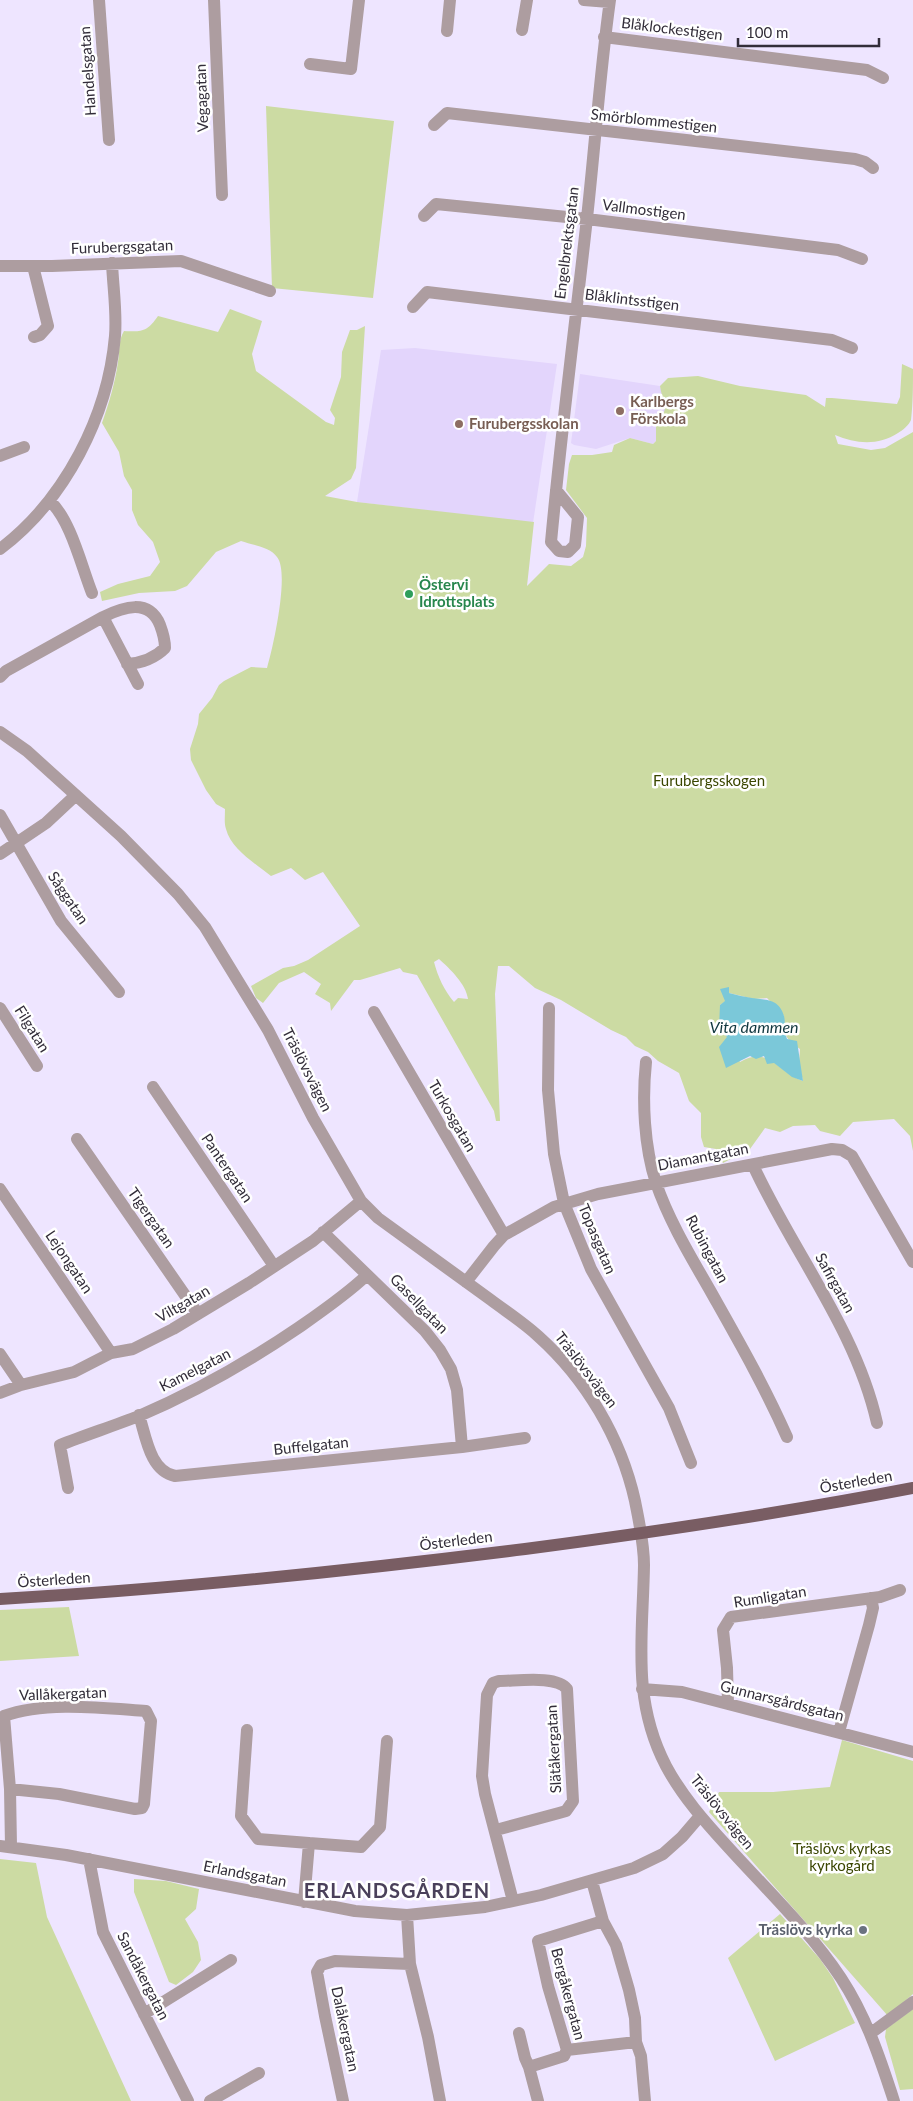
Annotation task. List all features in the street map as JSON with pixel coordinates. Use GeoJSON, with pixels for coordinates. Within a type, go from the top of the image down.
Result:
{"type":"FeatureCollection","features":[{"type":"Feature","properties":{"kind":"main road","name":"Österleden"},"geometry":{"type":"LineString","coordinates":[[0,1599],[304,1575],[460,1558],[641,1534],[913,1488]]}},
{"type":"Feature","properties":{"kind":"street","name":"Handelsgatan"},"geometry":{"type":"LineString","coordinates":[[99,0],[109,140]]}},
{"type":"Feature","properties":{"kind":"street","name":"Vegagatan"},"geometry":{"type":"LineString","coordinates":[[214,0],[222,194]]}},
{"type":"Feature","properties":{"kind":"street"},"geometry":{"type":"LineString","coordinates":[[310,64],[351,69],[359,0]]}},
{"type":"Feature","properties":{"kind":"street"},"geometry":{"type":"LineString","coordinates":[[447,31],[450,0]]}},
{"type":"Feature","properties":{"kind":"street"},"geometry":{"type":"LineString","coordinates":[[522,30],[527,0]]}},
{"type":"Feature","properties":{"kind":"street"},"geometry":{"type":"LineString","coordinates":[[584,0],[610,1]]}},
{"type":"Feature","properties":{"kind":"street","name":"Engelbrektsgatan"},"geometry":{"type":"LineString","coordinates":[[556,490],[604,37],[610,1]]}},
{"type":"Feature","properties":{"kind":"street","name":"Blåklockestigen"},"geometry":{"type":"LineString","coordinates":[[604,37],[867,70],[882,78]]}},
{"type":"Feature","properties":{"kind":"street","name":"Smörblommestigen"},"geometry":{"type":"LineString","coordinates":[[434,125],[447,113],[855,160],[865,162],[873,168]]}},
{"type":"Feature","properties":{"kind":"street","name":"Vallmostigen"},"geometry":{"type":"LineString","coordinates":[[424,216],[436,204],[586,219],[838,250],[862,259]]}},
{"type":"Feature","properties":{"kind":"street","name":"Furubergsgatan"},"geometry":{"type":"LineString","coordinates":[[0,262],[33,266],[181,261],[270,291]]}},
{"type":"Feature","properties":{"kind":"street"},"geometry":{"type":"LineString","coordinates":[[0,549],[26,527],[50,500],[81,451],[92,428],[112,361],[115,334],[112,263]]}},
{"type":"Feature","properties":{"kind":"street"},"geometry":{"type":"LineString","coordinates":[[33,266],[48,326],[40,335],[34,337]]}},
{"type":"Feature","properties":{"kind":"street","name":"Blåklintsstigen"},"geometry":{"type":"LineString","coordinates":[[413,306],[427,292],[832,340],[852,348]]}},
{"type":"Feature","properties":{"kind":"street"},"geometry":{"type":"LineString","coordinates":[[0,456],[24,447]]}},
{"type":"Feature","properties":{"kind":"street"},"geometry":{"type":"LineString","coordinates":[[50,500],[59,509],[67,526],[92,593]]}},
{"type":"Feature","properties":{"kind":"street"},"geometry":{"type":"LineString","coordinates":[[0,677],[6,671],[121,608],[143,608],[152,612],[158,620],[165,641],[165,648],[139,663],[127,664]]}},
{"type":"Feature","properties":{"kind":"street"},"geometry":{"type":"LineString","coordinates":[[103,617],[138,684]]}},
{"type":"Feature","properties":{"kind":"street","name":"Träslövsvägen"},"geometry":{"type":"LineString","coordinates":[[0,732],[27,751],[150,864],[205,927],[268,1030],[313,1118],[361,1201],[378,1218],[537,1335],[560,1359],[596,1405],[607,1424],[625,1465],[641,1534],[644,1564],[640,1643],[642,1689],[652,1733],[676,1783],[700,1816],[826,1958],[853,1998],[871,2033],[894,2101]]}},
{"type":"Feature","properties":{"kind":"street"},"geometry":{"type":"LineString","coordinates":[[0,854],[59,813],[76,795]]}},
{"type":"Feature","properties":{"kind":"street","name":"Såggatan"},"geometry":{"type":"LineString","coordinates":[[0,815],[61,921],[119,992]]}},
{"type":"Feature","properties":{"kind":"street","name":"Filgatan"},"geometry":{"type":"LineString","coordinates":[[0,1008],[37,1066]]}},
{"type":"Feature","properties":{"kind":"street","name":"Topasgatan"},"geometry":{"type":"LineString","coordinates":[[549,1008],[548,1090],[554,1154],[564,1203],[591,1269],[669,1408],[692,1463]]}},
{"type":"Feature","properties":{"kind":"street","name":"Turkosgatan"},"geometry":{"type":"LineString","coordinates":[[374,1012],[504,1236]]}},
{"type":"Feature","properties":{"kind":"street","name":"Rubingatan"},"geometry":{"type":"LineString","coordinates":[[646,1062],[643,1086],[644,1110],[646,1132],[656,1183],[687,1250],[755,1369],[787,1437]]}},
{"type":"Feature","properties":{"kind":"street","name":"Pantergatan"},"geometry":{"type":"LineString","coordinates":[[153,1087],[274,1266]]}},
{"type":"Feature","properties":{"kind":"street","name":"Tigergatan"},"geometry":{"type":"LineString","coordinates":[[77,1140],[198,1314]]}},
{"type":"Feature","properties":{"kind":"street","name":"Diamantgatan"},"geometry":{"type":"LineString","coordinates":[[466,1282],[504,1236],[542,1212],[564,1203],[598,1194],[832,1149],[848,1152],[857,1164],[913,1262]]}},
{"type":"Feature","properties":{"kind":"street","name":"Safirgatan"},"geometry":{"type":"LineString","coordinates":[[753,1165],[770,1203],[833,1313],[850,1347],[872,1401],[877,1422]]}},
{"type":"Feature","properties":{"kind":"street","name":"Lejongatan"},"geometry":{"type":"LineString","coordinates":[[0,1189],[111,1353]]}},
{"type":"Feature","properties":{"kind":"street","name":"Viltgatan"},"geometry":{"type":"LineString","coordinates":[[0,1393],[21,1385],[74,1372],[111,1353],[133,1349],[174,1329],[313,1241],[361,1201]]}},
{"type":"Feature","properties":{"kind":"street","name":"Gasellgatan"},"geometry":{"type":"LineString","coordinates":[[323,1232],[425,1331],[440,1350],[457,1390],[462,1447]]}},
{"type":"Feature","properties":{"kind":"street","name":"Kamelgatan"},"geometry":{"type":"LineString","coordinates":[[68,1488],[60,1445],[139,1415],[209,1383],[256,1356],[310,1320],[367,1275]]}},
{"type":"Feature","properties":{"kind":"street"},"geometry":{"type":"LineString","coordinates":[[0,1354],[21,1385]]}},
{"type":"Feature","properties":{"kind":"street","name":"Buffelgatan"},"geometry":{"type":"LineString","coordinates":[[139,1415],[156,1464],[167,1474],[175,1476],[462,1447],[525,1438]]}},
{"type":"Feature","properties":{"kind":"street","name":"Rumligatan"},"geometry":{"type":"LineString","coordinates":[[728,1704],[723,1630],[731,1618],[871,1598],[900,1590]]}},
{"type":"Feature","properties":{"kind":"street"},"geometry":{"type":"LineString","coordinates":[[839,1732],[873,1608],[871,1598]]}},
{"type":"Feature","properties":{"kind":"street","name":"Slätåkergatan"},"geometry":{"type":"LineString","coordinates":[[496,1830],[566,1811],[573,1801],[567,1689],[564,1684],[555,1680],[499,1681],[488,1689],[482,1776],[485,1794],[514,1901]]}},
{"type":"Feature","properties":{"kind":"street","name":"Gunnarsgårdsgatan"},"geometry":{"type":"LineString","coordinates":[[642,1689],[682,1692],[913,1752]]}},
{"type":"Feature","properties":{"kind":"street","name":"Vallåkergatan"},"geometry":{"type":"LineString","coordinates":[[6,1846],[10,1789],[4,1716],[18,1711],[94,1706],[146,1711],[151,1721],[144,1804],[142,1808],[135,1809],[59,1794],[10,1789]]}},
{"type":"Feature","properties":{"kind":"street"},"geometry":{"type":"LineString","coordinates":[[247,1730],[241,1816],[258,1840],[361,1847],[380,1827],[387,1741]]}},
{"type":"Feature","properties":{"kind":"street","name":"Erlandsgatan"},"geometry":{"type":"LineString","coordinates":[[6,1846],[355,1911],[407,1915],[466,1911],[592,1881],[651,1861],[663,1854],[682,1837],[700,1816]]}},
{"type":"Feature","properties":{"kind":"street"},"geometry":{"type":"LineString","coordinates":[[304,1902],[309,1843]]}},
{"type":"Feature","properties":{"kind":"street","name":"Sandåkergatan"},"geometry":{"type":"LineString","coordinates":[[89,1860],[103,1932],[188,2101]]}},
{"type":"Feature","properties":{"kind":"street"},"geometry":{"type":"LineString","coordinates":[[592,1881],[603,1920],[616,1945],[629,1990],[635,2018],[636,2042],[641,2056],[645,2101]]}},
{"type":"Feature","properties":{"kind":"street"},"geometry":{"type":"LineString","coordinates":[[407,1915],[410,1964],[428,2036],[440,2101]]}},
{"type":"Feature","properties":{"kind":"street","name":"Bergåkergatan"},"geometry":{"type":"LineString","coordinates":[[529,2067],[564,2056],[567,2050],[548,1986],[538,1941],[603,1920]]}},
{"type":"Feature","properties":{"kind":"street"},"geometry":{"type":"LineString","coordinates":[[144,2014],[231,1960]]}},
{"type":"Feature","properties":{"kind":"street","name":"Dalåkergatan"},"geometry":{"type":"LineString","coordinates":[[344,2101],[317,1972],[320,1965],[335,1961],[410,1964]]}},
{"type":"Feature","properties":{"kind":"street"},"geometry":{"type":"LineString","coordinates":[[871,2033],[913,2002]]}},
{"type":"Feature","properties":{"kind":"street"},"geometry":{"type":"LineString","coordinates":[[519,2033],[524,2058],[529,2067],[538,2101]]}},
{"type":"Feature","properties":{"kind":"street"},"geometry":{"type":"LineString","coordinates":[[567,2050],[636,2042]]}},
{"type":"Feature","properties":{"kind":"street"},"geometry":{"type":"LineString","coordinates":[[210,2101],[259,2073]]}},
{"type":"Feature","properties":{"kind":"shaded area","name":"Furubergsskolan"},"geometry":{"type":"Polygon","coordinates":[[[415,348],[557,364],[533,523],[357,502],[381,350],[415,348]]]}},
{"type":"Feature","properties":{"kind":"shaded area","name":"Karlbergs Förskola"},"geometry":{"type":"Polygon","coordinates":[[[580,374],[660,386],[666,407],[664,415],[656,423],[656,441],[653,444],[630,438],[596,449],[571,443],[580,374]]]}},
{"type":"Feature","properties":{"kind":"green space"},"geometry":{"type":"Polygon","coordinates":[[[266,106],[394,121],[373,298],[272,288],[266,106]]]}},
{"type":"Feature","properties":{"kind":"green space","name":"Furubergsskogen"},"geometry":{"type":"Polygon","coordinates":[[[230,309],[262,321],[252,354],[256,371],[326,422],[334,425],[335,418],[330,410],[341,377],[342,352],[350,330],[357,330],[365,326],[356,468],[351,479],[325,496],[357,502],[534,522],[527,586],[549,564],[571,566],[583,557],[586,546],[587,518],[566,490],[572,455],[612,452],[614,445],[630,438],[653,444],[656,441],[656,423],[665,410],[660,386],[668,378],[698,376],[740,386],[806,395],[825,407],[826,398],[897,404],[900,397],[902,364],[913,369],[911,420],[904,429],[890,437],[875,442],[859,442],[835,435],[838,444],[871,450],[885,448],[913,432],[913,1151],[910,1136],[894,1119],[853,1122],[840,1136],[820,1131],[815,1125],[793,1126],[780,1132],[765,1128],[750,1149],[723,1163],[716,1149],[704,1147],[701,1137],[701,1113],[689,1101],[679,1073],[658,1061],[648,1052],[635,1046],[626,1037],[561,1000],[535,988],[509,966],[498,966],[495,994],[500,1121],[496,1121],[494,1111],[417,975],[403,972],[400,968],[360,980],[354,980],[331,1011],[330,1003],[315,994],[321,984],[304,972],[279,983],[263,1003],[256,998],[251,986],[283,968],[308,960],[360,926],[323,872],[305,880],[291,868],[271,876],[238,849],[226,829],[225,809],[216,804],[206,790],[191,760],[190,749],[198,724],[199,714],[212,698],[219,685],[251,667],[267,668],[279,611],[282,578],[281,565],[277,557],[270,551],[241,541],[216,552],[187,586],[175,591],[139,593],[102,601],[100,592],[118,584],[150,576],[160,562],[153,542],[138,525],[132,510],[132,490],[124,476],[119,452],[102,423],[115,378],[122,335],[124,331],[144,330],[158,316],[218,332],[230,309]],[[439,959],[434,962],[450,997],[454,1002],[458,998],[468,999],[461,982],[439,959]],[[729,987],[726,1001],[720,1005],[727,1037],[740,1062],[750,1058],[766,1058],[803,1081],[799,1063],[800,1049],[786,1036],[784,1016],[767,998],[754,999],[729,993],[729,987]]]}},
{"type":"Feature","properties":{"kind":"green space"},"geometry":{"type":"Polygon","coordinates":[[[69,1607],[79,1656],[0,1661],[0,1610],[69,1607]]]}},
{"type":"Feature","properties":{"kind":"green space","name":"Träslövs kyrkas kyrkogård"},"geometry":{"type":"Polygon","coordinates":[[[842,1740],[913,1761],[913,1994],[888,2016],[709,1812],[719,1792],[773,1792],[830,1787],[842,1740]]]}},
{"type":"Feature","properties":{"kind":"green space"},"geometry":{"type":"Polygon","coordinates":[[[0,1859],[36,1863],[47,1917],[131,2101],[0,2101],[0,1859]]]}},
{"type":"Feature","properties":{"kind":"green space"},"geometry":{"type":"Polygon","coordinates":[[[134,1879],[166,1881],[199,1889],[196,1909],[185,1919],[198,1942],[201,1960],[193,1972],[176,1985],[169,1982],[134,1892],[134,1879]]]}},
{"type":"Feature","properties":{"kind":"green space","name":"Träslövs kyrkas kyrkogård"},"geometry":{"type":"Polygon","coordinates":[[[780,1914],[820,1959],[833,1978],[855,2023],[775,2061],[728,1958],[780,1914]]]}},
{"type":"Feature","properties":{"kind":"green space"},"geometry":{"type":"Polygon","coordinates":[[[913,2009],[913,2089],[900,2090],[885,2037],[886,2029],[913,2009]]]}},
{"type":"Feature","properties":{"kind":"water","name":"Vita dammen"},"geometry":{"type":"Polygon","coordinates":[[[729,987],[729,993],[771,1001],[779,1006],[784,1016],[787,1039],[797,1041],[803,1081],[792,1077],[774,1063],[767,1064],[764,1056],[756,1059],[750,1056],[726,1068],[719,1047],[727,1037],[719,1028],[720,1005],[725,1001],[720,989],[729,987]]]}},
{"type":"Feature","properties":{"kind":"place","name":"Karlbergs Förskola"},"geometry":{"type":"Point","coordinates":[620,411]}},
{"type":"Feature","properties":{"kind":"place","name":"Furubergsskolan"},"geometry":{"type":"Point","coordinates":[459,424]}},
{"type":"Feature","properties":{"kind":"place","name":"Östervi Idrottsplats"},"geometry":{"type":"Point","coordinates":[409,594]}},
{"type":"Feature","properties":{"kind":"place","name":"Träslövs kyrka"},"geometry":{"type":"Point","coordinates":[863,1930]}},
{"type":"Feature","properties":{"kind":"district","name":"ERLANDSGÅRDEN"},"geometry":{"type":"Point","coordinates":[397,1891]}}]}
